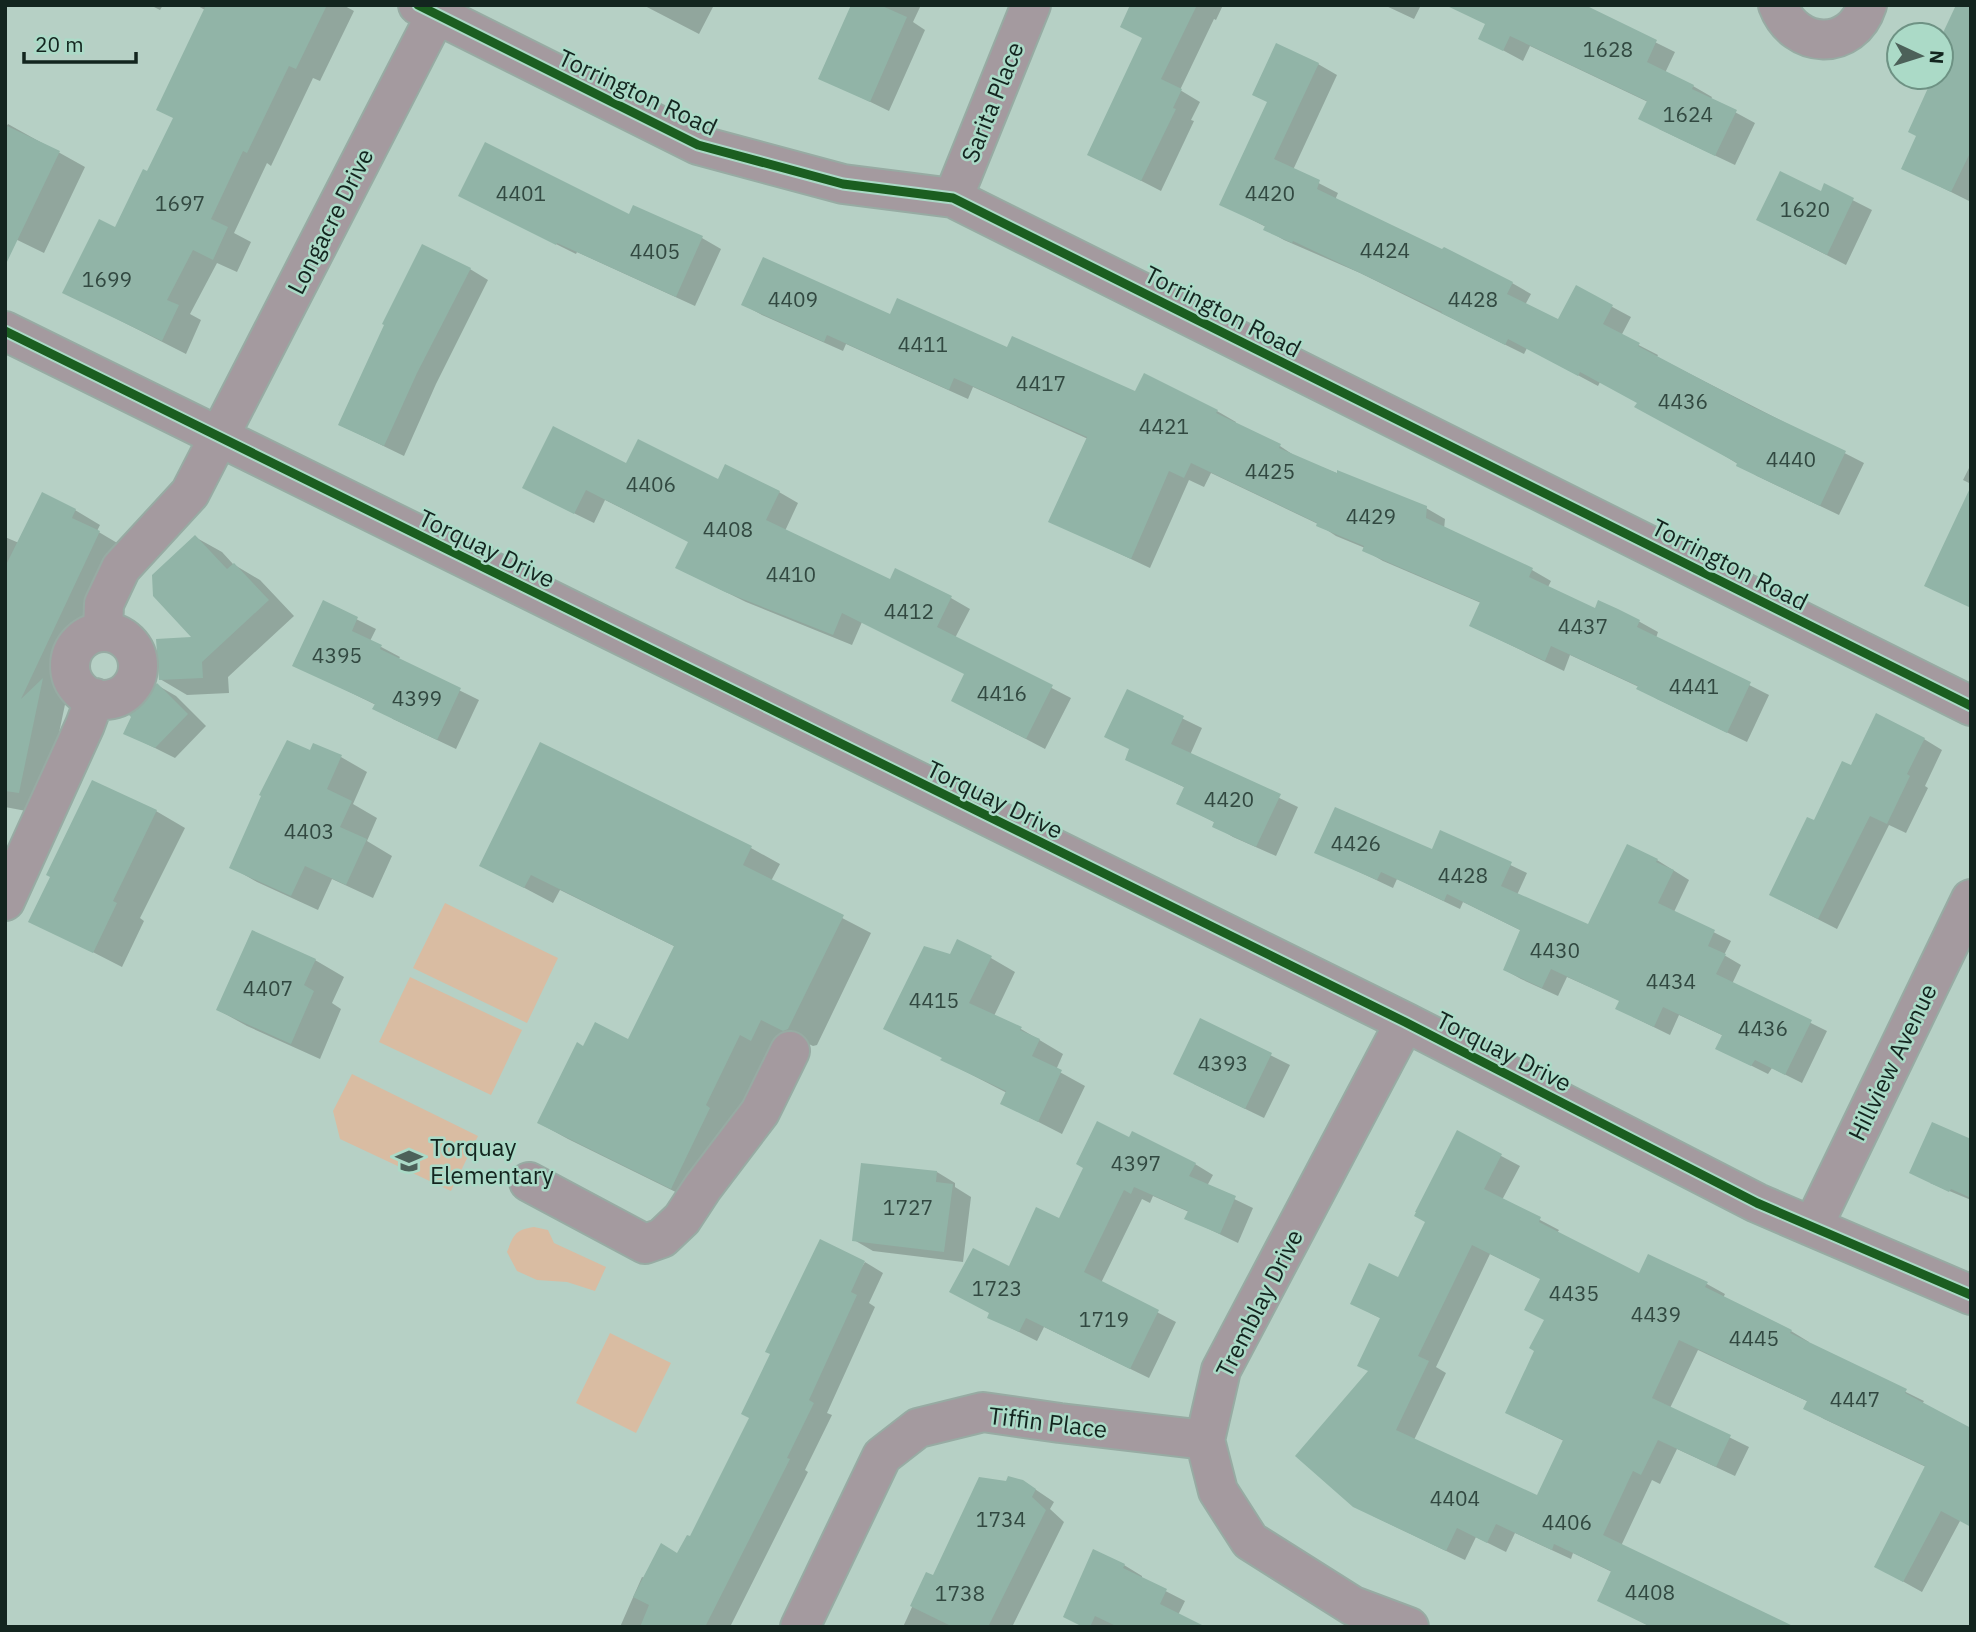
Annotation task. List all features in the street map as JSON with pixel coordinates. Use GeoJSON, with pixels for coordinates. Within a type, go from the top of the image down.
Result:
{"type":"FeatureCollection","features":[{"type":"Feature","properties":{"kind":"street","name":"Sarita Place"},"geometry":{"type":"LineString","coordinates":[[953,198],[1031,5]]}},
{"type":"Feature","properties":{"kind":"street"},"geometry":{"type":"LineString","coordinates":[[1778,5],[1783,18],[1793,29],[1806,37],[1821,40],[1836,38],[1849,32],[1861,21],[1867,5]]}},
{"type":"Feature","properties":{"kind":"street","name":"Torrington Road"},"geometry":{"type":"LineString","coordinates":[[432,9],[698,145],[843,184],[953,198],[1971,706]]}},
{"type":"Feature","properties":{"kind":"street","name":"Longacre Drive"},"geometry":{"type":"LineString","coordinates":[[103,632],[104,604],[121,568],[191,493],[432,9]]}},
{"type":"Feature","properties":{"kind":"street","name":"Torquay Drive"},"geometry":{"type":"LineString","coordinates":[[5,331],[1405,1021],[1757,1203],[1971,1295]]}},
{"type":"Feature","properties":{"kind":"street"},"geometry":{"type":"LineString","coordinates":[[92,634],[115,634],[132,648],[137,670],[134,681],[117,697],[106,700],[94,698],[85,694],[72,677],[71,656],[83,639],[92,634]]}},
{"type":"Feature","properties":{"kind":"street"},"geometry":{"type":"LineString","coordinates":[[5,901],[85,725],[94,698]]}},
{"type":"Feature","properties":{"kind":"street","name":"Hillview Avenue"},"geometry":{"type":"LineString","coordinates":[[1813,1226],[1971,899]]}},
{"type":"Feature","properties":{"kind":"street","name":"Tremblay Drive"},"geometry":{"type":"LineString","coordinates":[[1405,1021],[1221,1370],[1205,1440],[1218,1492],[1250,1541],[1348,1616],[1409,1627]]}},
{"type":"Feature","properties":{"kind":"street"},"geometry":{"type":"LineString","coordinates":[[529,1182],[645,1244],[662,1238],[682,1219],[760,1112],[790,1051]]}},
{"type":"Feature","properties":{"kind":"street","name":"Tiffin Place"},"geometry":{"type":"LineString","coordinates":[[800,1627],[882,1456],[918,1428],[983,1412],[1205,1440]]}},
{"type":"Feature","properties":{"kind":"shaded area"},"geometry":{"type":"Polygon","coordinates":[[[445,903],[558,958],[527,1023],[413,968],[445,903]]]}},
{"type":"Feature","properties":{"kind":"shaded area"},"geometry":{"type":"Polygon","coordinates":[[[410,977],[522,1030],[491,1095],[379,1042],[410,977]]]}},
{"type":"Feature","properties":{"kind":"shaded area"},"geometry":{"type":"Polygon","coordinates":[[[352,1074],[478,1136],[451,1191],[340,1139],[333,1111],[352,1074]]]}},
{"type":"Feature","properties":{"kind":"shaded area"},"geometry":{"type":"Polygon","coordinates":[[[534,1227],[548,1230],[554,1243],[606,1267],[595,1291],[567,1282],[537,1280],[517,1271],[507,1252],[516,1234],[534,1227]]]}},
{"type":"Feature","properties":{"kind":"shaded area"},"geometry":{"type":"Polygon","coordinates":[[[610,1333],[671,1363],[636,1433],[576,1403],[610,1333]]]}},
{"type":"Feature","properties":{"kind":"building"},"geometry":{"type":"Polygon","coordinates":[[[206,5],[327,5],[296,69],[289,66],[247,153],[243,151],[211,219],[228,227],[213,260],[193,250],[167,300],[179,305],[162,341],[62,293],[99,219],[115,227],[143,169],[147,171],[173,118],[156,110],[206,5]]]}},
{"type":"Feature","properties":{"kind":"building"},"geometry":{"type":"Polygon","coordinates":[[[851,5],[880,5],[907,17],[870,102],[818,79],[851,5]]]}},
{"type":"Feature","properties":{"kind":"building"},"geometry":{"type":"Polygon","coordinates":[[[1130,5],[1197,5],[1161,79],[1182,89],[1173,108],[1176,109],[1141,181],[1087,155],[1142,38],[1120,27],[1130,5]]]}},
{"type":"Feature","properties":{"kind":"building"},"geometry":{"type":"Polygon","coordinates":[[[1445,5],[1585,5],[1657,40],[1647,62],[1694,85],[1692,89],[1737,110],[1715,156],[1638,119],[1647,101],[1510,36],[1503,51],[1478,39],[1485,24],[1445,5]]]}},
{"type":"Feature","properties":{"kind":"building"},"geometry":{"type":"Polygon","coordinates":[[[1956,5],[1971,5],[1971,151],[1951,192],[1901,169],[1916,136],[1908,132],[1927,91],[1955,91],[1955,21],[1948,21],[1956,5]]]}},
{"type":"Feature","properties":{"kind":"building"},"geometry":{"type":"Polygon","coordinates":[[[1276,43],[1319,63],[1274,159],[1320,180],[1317,189],[1513,282],[1507,294],[1558,319],[1576,285],[1613,305],[1603,324],[1640,343],[1638,346],[1753,407],[1846,451],[1820,506],[1736,466],[1737,463],[1634,407],[1637,403],[1580,372],[1578,376],[1508,339],[1505,345],[1293,241],[1292,243],[1263,230],[1265,226],[1219,205],[1267,102],[1252,95],[1276,43]]]}},
{"type":"Feature","properties":{"kind":"building"},"geometry":{"type":"Polygon","coordinates":[[[5,125],[60,151],[5,266],[5,125]]]}},
{"type":"Feature","properties":{"kind":"building"},"geometry":{"type":"Polygon","coordinates":[[[485,142],[629,214],[633,205],[703,236],[676,297],[557,243],[556,245],[458,196],[485,142]]]}},
{"type":"Feature","properties":{"kind":"building"},"geometry":{"type":"Polygon","coordinates":[[[1780,171],[1821,191],[1824,183],[1854,198],[1827,255],[1756,220],[1780,171]]]}},
{"type":"Feature","properties":{"kind":"building"},"geometry":{"type":"Polygon","coordinates":[[[422,244],[471,268],[417,373],[384,446],[338,425],[384,325],[382,324],[422,244]]]}},
{"type":"Feature","properties":{"kind":"building"},"geometry":{"type":"Polygon","coordinates":[[[763,257],[890,314],[897,298],[1007,347],[1012,336],[1135,391],[1144,373],[1218,410],[1216,413],[1281,444],[1279,448],[1337,473],[1337,470],[1427,506],[1426,518],[1533,568],[1529,577],[1595,608],[1598,600],[1618,609],[1640,620],[1637,627],[1751,682],[1727,733],[1636,689],[1638,686],[1551,646],[1545,661],[1469,626],[1480,602],[1362,551],[1364,546],[1316,526],[1317,523],[1191,463],[1184,478],[1169,471],[1131,559],[1048,522],[1087,437],[954,378],[949,390],[827,335],[824,342],[741,305],[763,257]]]}},
{"type":"Feature","properties":{"kind":"building"},"geometry":{"type":"Polygon","coordinates":[[[553,426],[626,463],[638,439],[718,479],[725,464],[780,491],[766,520],[890,579],[895,568],[952,596],[937,627],[1053,685],[1026,739],[951,701],[964,674],[842,613],[833,635],[725,592],[675,568],[688,542],[586,490],[574,514],[522,488],[553,426]]]}},
{"type":"Feature","properties":{"kind":"building"},"geometry":{"type":"Polygon","coordinates":[[[1971,486],[1971,608],[1924,586],[1971,486]]]}},
{"type":"Feature","properties":{"kind":"building"},"geometry":{"type":"Polygon","coordinates":[[[42,492],[76,509],[72,518],[100,531],[21,699],[43,678],[19,793],[5,791],[5,567],[42,492]]]}},
{"type":"Feature","properties":{"kind":"building"},"geometry":{"type":"Polygon","coordinates":[[[195,535],[227,569],[234,563],[269,600],[202,662],[203,678],[159,680],[156,639],[191,637],[153,596],[152,575],[195,535]]]}},
{"type":"Feature","properties":{"kind":"building"},"geometry":{"type":"Polygon","coordinates":[[[323,600],[358,617],[352,631],[382,645],[380,649],[461,688],[437,740],[372,709],[375,704],[292,666],[323,600]]]}},
{"type":"Feature","properties":{"kind":"building"},"geometry":{"type":"Polygon","coordinates":[[[157,683],[188,714],[155,748],[123,734],[131,717],[127,713],[157,683]]]}},
{"type":"Feature","properties":{"kind":"building"},"geometry":{"type":"Polygon","coordinates":[[[1127,689],[1184,716],[1171,744],[1281,794],[1256,847],[1212,827],[1214,822],[1176,804],[1184,787],[1125,760],[1129,749],[1104,737],[1127,689]]]}},
{"type":"Feature","properties":{"kind":"building"},"geometry":{"type":"Polygon","coordinates":[[[1876,713],[1925,738],[1887,824],[1870,816],[1818,919],[1769,895],[1807,817],[1814,820],[1842,761],[1851,765],[1876,713]]]}},
{"type":"Feature","properties":{"kind":"building"},"geometry":{"type":"Polygon","coordinates":[[[287,740],[310,750],[313,743],[342,755],[327,789],[352,801],[340,827],[367,839],[346,885],[305,866],[291,896],[229,868],[261,796],[259,795],[287,740]]]}},
{"type":"Feature","properties":{"kind":"building"},"geometry":{"type":"Polygon","coordinates":[[[540,742],[752,846],[743,865],[844,915],[788,1029],[783,1031],[761,1020],[751,1041],[740,1035],[706,1105],[710,1108],[671,1189],[537,1123],[577,1042],[583,1046],[595,1022],[628,1039],[674,946],[531,875],[524,888],[479,866],[540,742]]]}},
{"type":"Feature","properties":{"kind":"building"},"geometry":{"type":"Polygon","coordinates":[[[92,780],[157,810],[113,901],[117,903],[93,953],[28,922],[50,877],[46,875],[92,780]]]}},
{"type":"Feature","properties":{"kind":"building"},"geometry":{"type":"Polygon","coordinates":[[[1335,807],[1432,849],[1440,830],[1512,862],[1501,886],[1588,924],[1627,844],[1658,859],[1656,862],[1674,870],[1658,903],[1715,930],[1708,946],[1726,954],[1716,974],[1812,1020],[1785,1075],[1755,1060],[1751,1066],[1715,1049],[1722,1035],[1663,1007],[1654,1027],[1615,1009],[1619,1001],[1551,969],[1542,988],[1503,970],[1520,930],[1447,894],[1444,901],[1381,872],[1377,880],[1314,853],[1335,807]]]}},
{"type":"Feature","properties":{"kind":"building"},"geometry":{"type":"Polygon","coordinates":[[[252,930],[316,959],[304,985],[314,991],[291,1044],[216,1010],[252,930]]]}},
{"type":"Feature","properties":{"kind":"building"},"geometry":{"type":"Polygon","coordinates":[[[957,939],[992,956],[969,1003],[1022,1027],[1020,1030],[1040,1039],[1032,1056],[1062,1070],[1038,1122],[1000,1104],[1006,1091],[883,1029],[924,946],[950,954],[957,939]]]}},
{"type":"Feature","properties":{"kind":"building"},"geometry":{"type":"Polygon","coordinates":[[[1200,1018],[1272,1053],[1245,1109],[1173,1074],[1200,1018]]]}},
{"type":"Feature","properties":{"kind":"building"},"geometry":{"type":"Polygon","coordinates":[[[1097,1121],[1129,1137],[1132,1131],[1196,1163],[1189,1176],[1236,1196],[1220,1234],[1184,1219],[1188,1211],[1134,1187],[1131,1194],[1124,1190],[1084,1272],[1159,1310],[1130,1369],[1026,1318],[1019,1332],[987,1318],[989,1313],[949,1292],[973,1248],[1009,1266],[1036,1207],[1059,1218],[1083,1168],[1076,1164],[1097,1121]]]}},
{"type":"Feature","properties":{"kind":"building"},"geometry":{"type":"Polygon","coordinates":[[[1932,1122],[1971,1139],[1971,1198],[1951,1189],[1949,1192],[1909,1173],[1932,1122]]]}},
{"type":"Feature","properties":{"kind":"building"},"geometry":{"type":"Polygon","coordinates":[[[1457,1130],[1502,1154],[1484,1189],[1541,1217],[1539,1222],[1639,1273],[1648,1254],[1708,1282],[1705,1287],[1792,1330],[1790,1333],[1907,1389],[1905,1393],[1971,1428],[1971,1527],[1941,1511],[1903,1582],[1874,1567],[1925,1466],[1803,1409],[1807,1401],[1679,1340],[1652,1398],[1731,1435],[1716,1467],[1658,1440],[1641,1475],[1633,1471],[1603,1535],[1795,1627],[1651,1627],[1597,1601],[1611,1571],[1554,1544],[1552,1550],[1496,1524],[1487,1543],[1457,1528],[1446,1551],[1353,1507],[1295,1456],[1368,1371],[1357,1366],[1380,1318],[1350,1304],[1369,1263],[1398,1277],[1425,1222],[1414,1216],[1457,1130]],[[1472,1245],[1418,1356],[1429,1361],[1396,1430],[1537,1495],[1563,1440],[1505,1413],[1534,1351],[1529,1348],[1544,1320],[1524,1310],[1540,1279],[1472,1245]]]}},
{"type":"Feature","properties":{"kind":"building"},"geometry":{"type":"Polygon","coordinates":[[[861,1163],[937,1171],[936,1182],[953,1184],[944,1252],[852,1241],[861,1163]]]}},
{"type":"Feature","properties":{"kind":"building"},"geometry":{"type":"Polygon","coordinates":[[[820,1239],[865,1261],[851,1292],[857,1295],[809,1400],[814,1403],[787,1458],[790,1459],[705,1627],[640,1627],[649,1605],[633,1597],[661,1543],[677,1553],[687,1535],[690,1536],[749,1418],[741,1414],[770,1354],[765,1352],[820,1239]]]}},
{"type":"Feature","properties":{"kind":"building"},"geometry":{"type":"Polygon","coordinates":[[[1008,1476],[1023,1480],[1036,1489],[1032,1497],[1046,1510],[988,1627],[953,1627],[910,1606],[926,1572],[933,1575],[979,1477],[1006,1481],[1008,1476]]]}},
{"type":"Feature","properties":{"kind":"building"},"geometry":{"type":"Polygon","coordinates":[[[1093,1549],[1125,1564],[1123,1568],[1167,1589],[1160,1604],[1206,1627],[1118,1627],[1095,1616],[1090,1627],[1083,1627],[1063,1617],[1093,1549]]]}},
{"type":"Feature","properties":{"kind":"cycle path"},"geometry":{"type":"LineString","coordinates":[[418,5],[698,145],[843,184],[953,198],[1971,706]]}},
{"type":"Feature","properties":{"kind":"cycle path"},"geometry":{"type":"LineString","coordinates":[[5,331],[1405,1022],[1757,1203],[1971,1295]]}},
{"type":"Feature","properties":{"kind":"place","name":"Torquay Elementary"},"geometry":{"type":"Point","coordinates":[409,1161]}}]}
